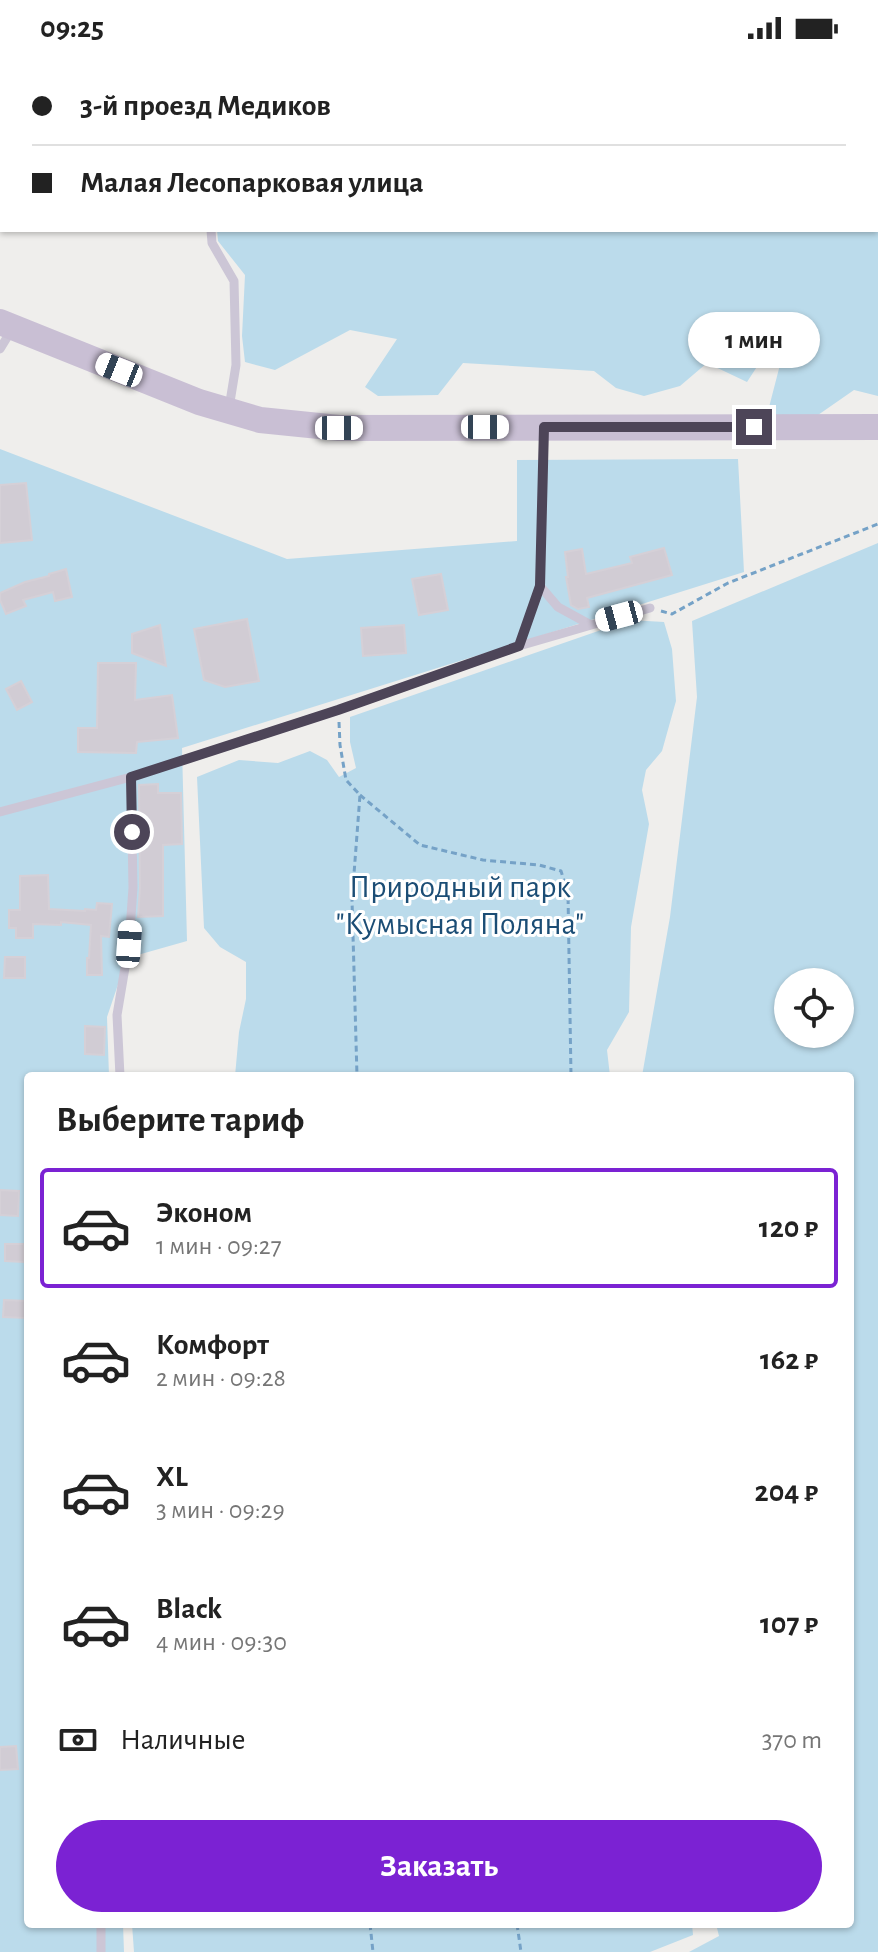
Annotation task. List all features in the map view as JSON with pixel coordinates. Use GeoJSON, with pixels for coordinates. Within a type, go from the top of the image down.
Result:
{"type":"FeatureCollection","features":[{"type":"Feature","properties":{"kind":"street"},"geometry":{"type":"LineString","coordinates":[[4,333],[199,402],[260,420],[339,428],[878,427]]}},
{"type":"Feature","properties":{"kind":"lane"},"geometry":{"type":"LineString","coordinates":[[211,232],[212,243],[234,281],[236,365],[229,411]]}},
{"type":"Feature","properties":{"kind":"lane"},"geometry":{"type":"LineString","coordinates":[[519,646],[540,586],[544,427]]}},
{"type":"Feature","properties":{"kind":"lane"},"geometry":{"type":"LineString","coordinates":[[540,586],[558,607],[589,624]]}},
{"type":"Feature","properties":{"kind":"lane"},"geometry":{"type":"LineString","coordinates":[[0,813],[131,777],[338,710],[519,646],[650,608]]}},
{"type":"Feature","properties":{"kind":"lane"},"geometry":{"type":"LineString","coordinates":[[120,1072],[117,1015],[129,944],[133,888],[131,777]]}},
{"type":"Feature","properties":{"kind":"lane"},"geometry":{"type":"LineString","coordinates":[[101,1928],[101,1952]]}},
{"type":"Feature","properties":{"kind":"path"},"geometry":{"type":"LineString","coordinates":[[650,608],[672,614],[728,583],[878,524]]}},
{"type":"Feature","properties":{"kind":"path"},"geometry":{"type":"LineString","coordinates":[[338,710],[346,780],[420,845],[483,860],[539,865],[561,871],[568,894],[571,1072]]}},
{"type":"Feature","properties":{"kind":"path"},"geometry":{"type":"LineString","coordinates":[[357,1072],[352,900],[360,795]]}},
{"type":"Feature","properties":{"kind":"path"},"geometry":{"type":"LineString","coordinates":[[370,1928],[373,1952]]}},
{"type":"Feature","properties":{"kind":"path"},"geometry":{"type":"LineString","coordinates":[[518,1928],[521,1952]]}},
{"type":"Feature","properties":{"kind":"green space"},"geometry":{"type":"Polygon","coordinates":[[[217,232],[878,232],[878,396],[854,390],[818,415],[767,415],[782,357],[768,350],[747,382],[707,363],[680,386],[644,396],[616,388],[594,371],[463,363],[438,395],[378,396],[365,387],[397,339],[350,330],[275,370],[245,362],[242,336],[245,275],[218,241],[217,232]]]}},
{"type":"Feature","properties":{"kind":"green space"},"geometry":{"type":"Polygon","coordinates":[[[0,449],[287,559],[517,541],[517,460],[738,459],[744,572],[182,748],[187,941],[127,958],[107,1017],[109,1072],[24,1072],[24,1928],[123,1928],[124,1952],[0,1952],[0,449]]]}},
{"type":"Feature","properties":{"kind":"green space"},"geometry":{"type":"Polygon","coordinates":[[[878,543],[878,1952],[689,1952],[719,1936],[717,1928],[854,1928],[854,1072],[643,1072],[670,917],[697,697],[692,621],[878,543]]]}},
{"type":"Feature","properties":{"kind":"green space","name":"Природный парк \"Кумысная Поляна\""},"geometry":{"type":"Polygon","coordinates":[[[630,620],[664,622],[672,649],[676,701],[662,751],[646,770],[642,790],[649,824],[631,927],[629,1012],[607,1050],[610,1072],[235,1072],[246,999],[246,962],[220,947],[204,928],[197,777],[239,760],[278,763],[310,751],[327,760],[339,777],[356,768],[350,742],[350,717],[630,620]]]}},
{"type":"Feature","properties":{"kind":"green space"},"geometry":{"type":"Polygon","coordinates":[[[132,1928],[692,1928],[693,1935],[650,1952],[134,1952],[132,1928]]]}},
{"type":"Feature","properties":{"kind":"building"},"geometry":{"type":"Polygon","coordinates":[[[26,483],[32,540],[0,543],[0,485],[26,483]]]}},
{"type":"Feature","properties":{"kind":"building"},"geometry":{"type":"Polygon","coordinates":[[[664,548],[672,575],[587,598],[589,607],[578,609],[571,605],[565,552],[582,549],[586,574],[632,563],[630,557],[664,548]]]}},
{"type":"Feature","properties":{"kind":"building"},"geometry":{"type":"Polygon","coordinates":[[[66,569],[72,597],[55,601],[53,592],[23,600],[26,606],[6,614],[0,593],[66,569]]]}},
{"type":"Feature","properties":{"kind":"building"},"geometry":{"type":"Polygon","coordinates":[[[441,574],[448,610],[419,615],[412,579],[441,574]]]}},
{"type":"Feature","properties":{"kind":"building"},"geometry":{"type":"Polygon","coordinates":[[[247,619],[259,681],[225,687],[204,680],[194,629],[247,619]]]}},
{"type":"Feature","properties":{"kind":"building"},"geometry":{"type":"Polygon","coordinates":[[[160,625],[166,666],[132,653],[132,634],[160,625]]]}},
{"type":"Feature","properties":{"kind":"building"},"geometry":{"type":"Polygon","coordinates":[[[404,625],[406,653],[363,656],[361,628],[404,625]]]}},
{"type":"Feature","properties":{"kind":"building"},"geometry":{"type":"Polygon","coordinates":[[[98,663],[136,663],[135,700],[172,695],[178,738],[137,742],[136,753],[78,752],[78,728],[97,728],[98,663]]]}},
{"type":"Feature","properties":{"kind":"building"},"geometry":{"type":"Polygon","coordinates":[[[21,681],[32,702],[17,710],[6,689],[21,681]]]}},
{"type":"Feature","properties":{"kind":"building"},"geometry":{"type":"Polygon","coordinates":[[[158,784],[158,793],[181,793],[182,844],[163,845],[163,916],[138,917],[139,785],[158,784]]]}},
{"type":"Feature","properties":{"kind":"building"},"geometry":{"type":"Polygon","coordinates":[[[48,875],[49,909],[85,911],[96,910],[97,903],[112,904],[109,937],[101,936],[102,975],[87,975],[91,925],[61,922],[61,925],[33,924],[33,938],[16,938],[16,928],[9,928],[9,910],[20,910],[20,876],[48,875]]]}},
{"type":"Feature","properties":{"kind":"building"},"geometry":{"type":"Polygon","coordinates":[[[5,957],[25,957],[25,978],[4,978],[5,957]]]}},
{"type":"Feature","properties":{"kind":"building"},"geometry":{"type":"Polygon","coordinates":[[[85,1026],[105,1027],[104,1055],[85,1054],[85,1026]]]}},
{"type":"Feature","properties":{"kind":"building"},"geometry":{"type":"Polygon","coordinates":[[[0,1190],[19,1191],[18,1216],[0,1215],[0,1190]]]}},
{"type":"Feature","properties":{"kind":"building"},"geometry":{"type":"Polygon","coordinates":[[[5,1244],[24,1244],[24,1262],[5,1261],[5,1244]]]}},
{"type":"Feature","properties":{"kind":"building"},"geometry":{"type":"Polygon","coordinates":[[[4,1300],[24,1301],[24,1318],[3,1317],[4,1300]]]}},
{"type":"Feature","properties":{"kind":"building"},"geometry":{"type":"Polygon","coordinates":[[[16,1746],[18,1769],[0,1770],[0,1747],[16,1746]]]}},
{"type":"Feature","properties":{"kind":"route"},"geometry":{"type":"LineString","coordinates":[[132,832],[131,777],[338,710],[519,646],[540,586],[544,427],[754,427]]}}]}
